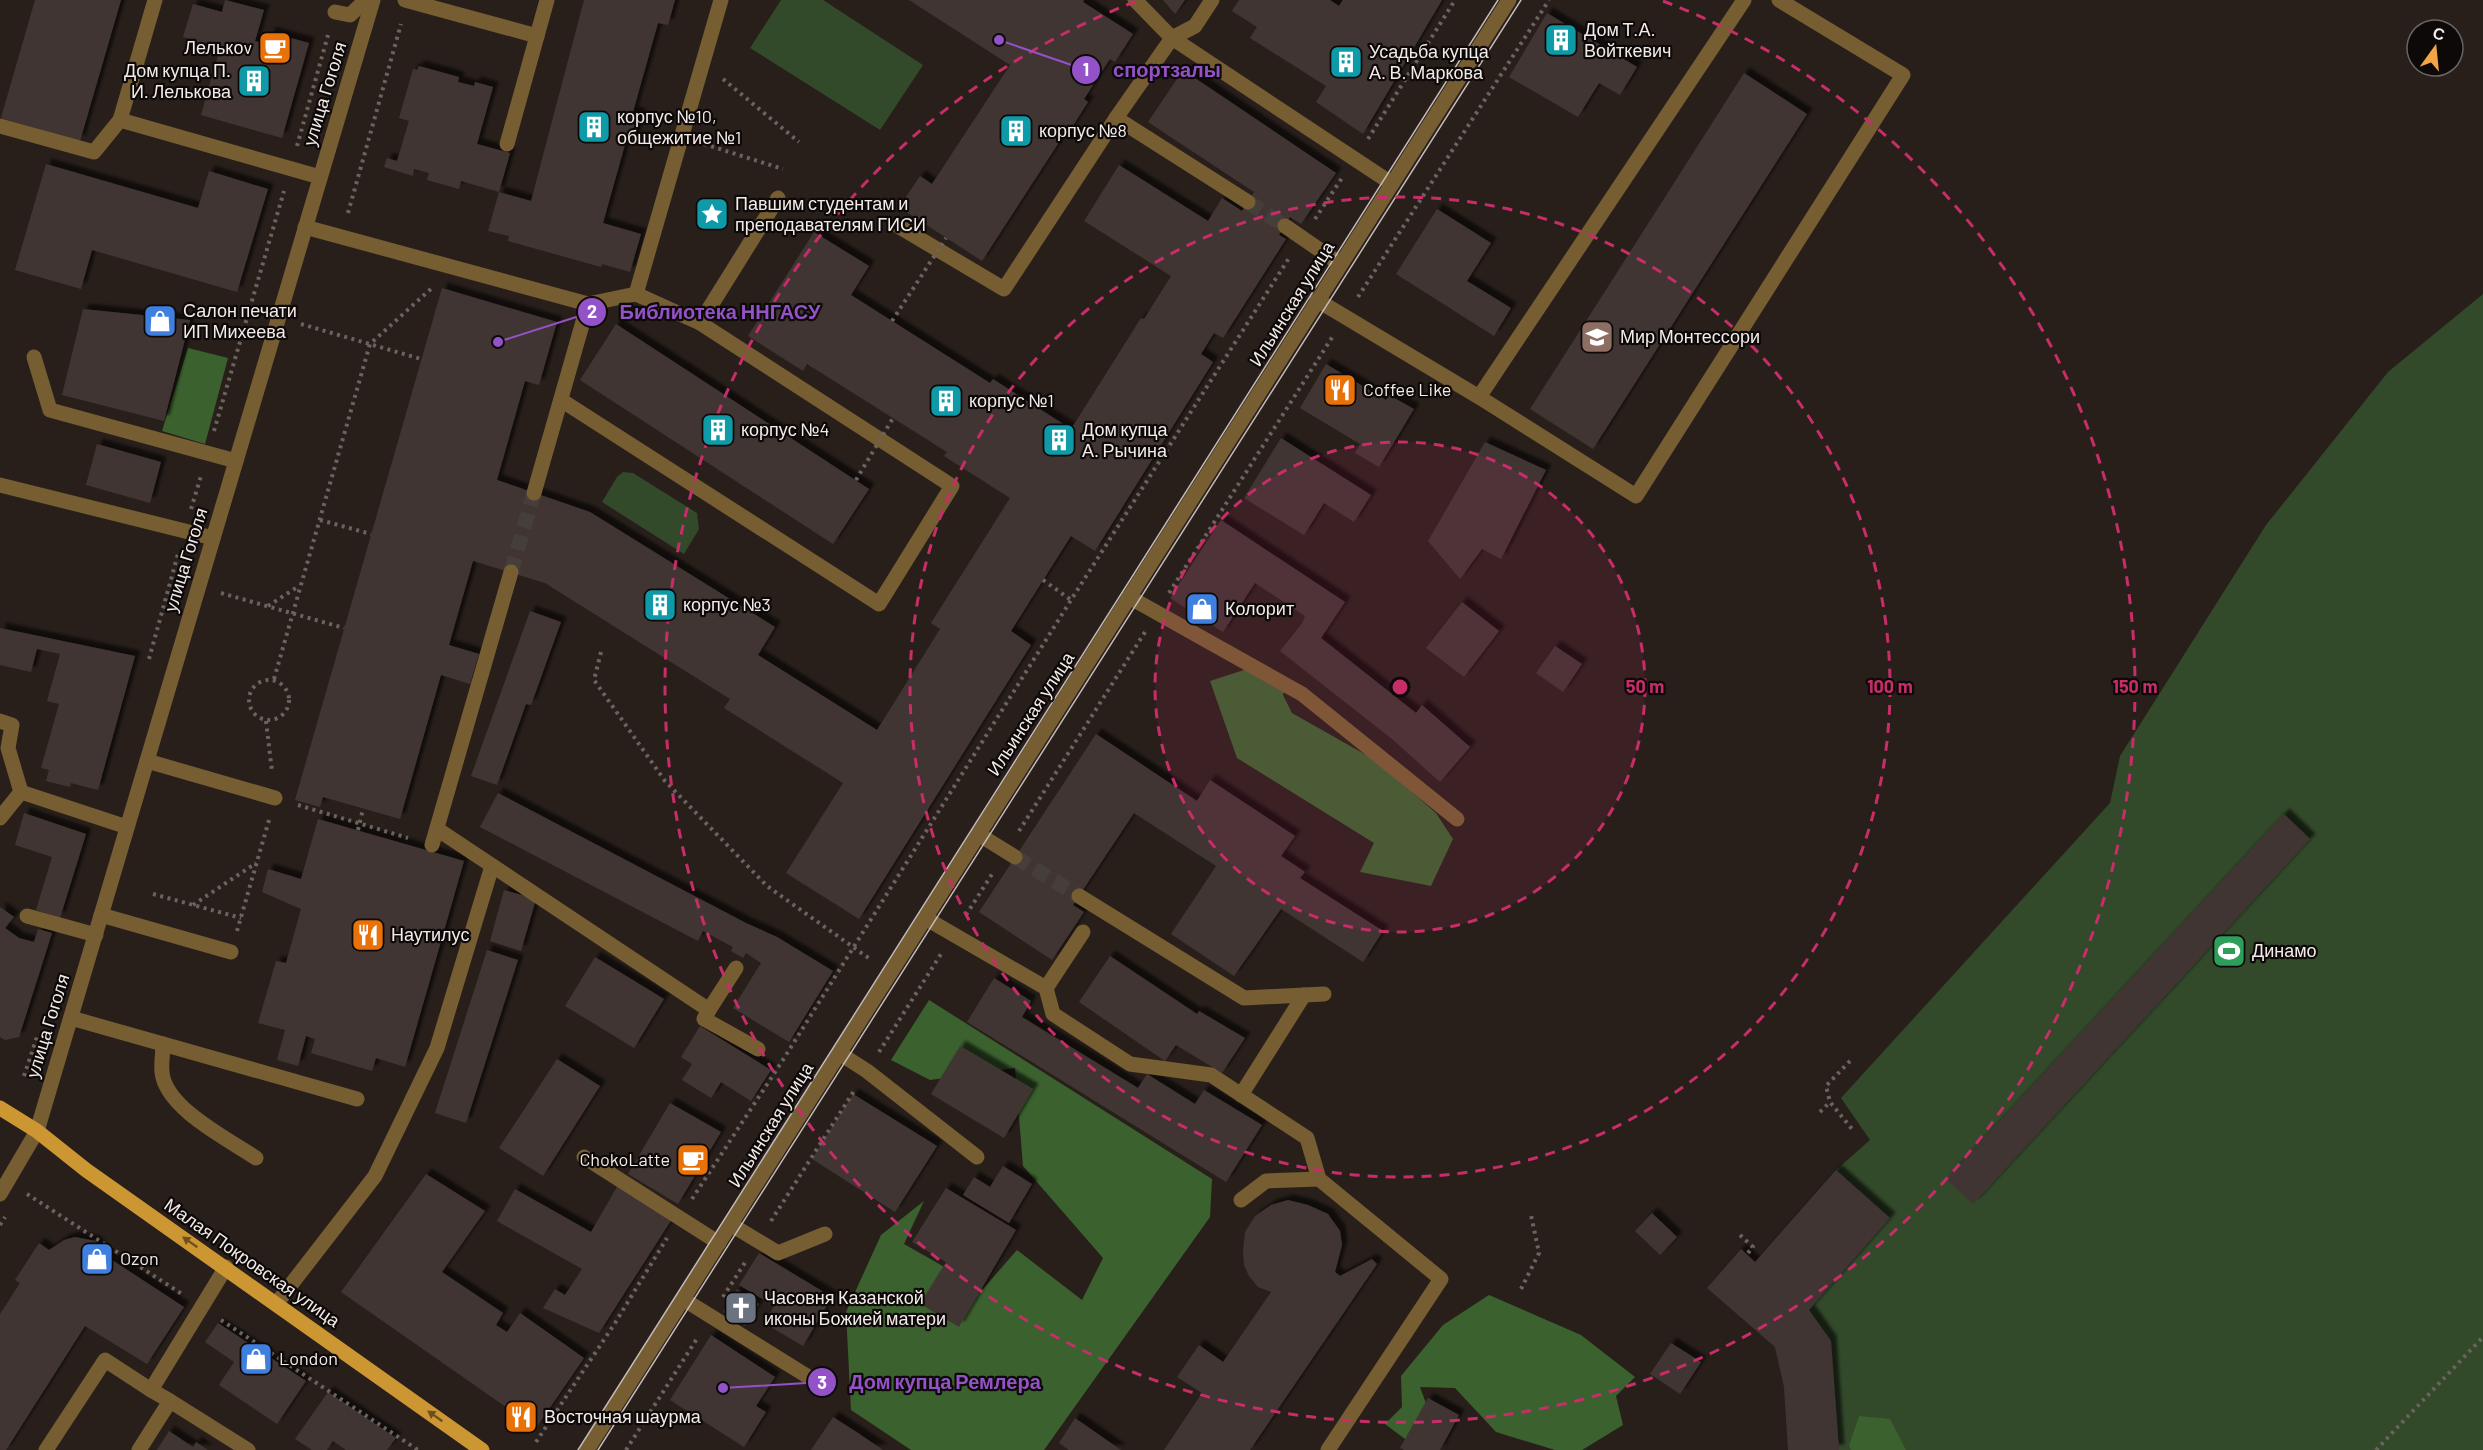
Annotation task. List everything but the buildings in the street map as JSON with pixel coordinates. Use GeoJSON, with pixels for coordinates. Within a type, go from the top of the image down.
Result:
{"type":"FeatureCollection","features":[{"type":"Feature","properties":{"kind":"main road","name":"Малая Покровская улица"},"geometry":{"type":"LineString","coordinates":[[0,1108],[37,1131],[86,1170],[482,1450]]}},
{"type":"Feature","properties":{"kind":"street"},"geometry":{"type":"LineString","coordinates":[[0,126],[94,152],[120,120],[155,0]]}},
{"type":"Feature","properties":{"kind":"street"},"geometry":{"type":"LineString","coordinates":[[335,12],[350,15],[366,0]]}},
{"type":"Feature","properties":{"kind":"street","name":"улица Гоголя"},"geometry":{"type":"LineString","coordinates":[[0,1194],[37,1131],[373,0]]}},
{"type":"Feature","properties":{"kind":"street"},"geometry":{"type":"LineString","coordinates":[[406,0],[537,36]]}},
{"type":"Feature","properties":{"kind":"street"},"geometry":{"type":"LineString","coordinates":[[507,144],[547,0]]}},
{"type":"Feature","properties":{"kind":"street"},"geometry":{"type":"LineString","coordinates":[[636,294],[721,0]]}},
{"type":"Feature","properties":{"kind":"street"},"geometry":{"type":"LineString","coordinates":[[1135,0],[1172,38],[1391,183]]}},
{"type":"Feature","properties":{"kind":"street"},"geometry":{"type":"LineString","coordinates":[[898,226],[1004,289],[1116,118],[1172,38],[1195,26],[1212,0]]}},
{"type":"Feature","properties":{"kind":"street","name":"Ильинская улица"},"geometry":{"type":"LineString","coordinates":[[587,1450],[1509,0]]}},
{"type":"Feature","properties":{"kind":"street"},"geometry":{"type":"LineString","coordinates":[[1479,397],[1744,0]]}},
{"type":"Feature","properties":{"kind":"street"},"geometry":{"type":"LineString","coordinates":[[1317,300],[1479,397],[1636,496],[1903,75],[1779,0]]}},
{"type":"Feature","properties":{"kind":"street"},"geometry":{"type":"LineString","coordinates":[[1116,118],[1248,202]]}},
{"type":"Feature","properties":{"kind":"street"},"geometry":{"type":"LineString","coordinates":[[120,120],[320,177]]}},
{"type":"Feature","properties":{"kind":"street"},"geometry":{"type":"LineString","coordinates":[[700,323],[778,198]]}},
{"type":"Feature","properties":{"kind":"street"},"geometry":{"type":"LineString","coordinates":[[1285,226],[1340,264]]}},
{"type":"Feature","properties":{"kind":"street"},"geometry":{"type":"LineString","coordinates":[[305,228],[455,266],[588,304],[636,294],[700,323],[952,486],[879,604],[561,400]]}},
{"type":"Feature","properties":{"kind":"street"},"geometry":{"type":"LineString","coordinates":[[534,493],[588,304]]}},
{"type":"Feature","properties":{"kind":"street"},"geometry":{"type":"LineString","coordinates":[[34,357],[50,410],[236,461]]}},
{"type":"Feature","properties":{"kind":"street"},"geometry":{"type":"LineString","coordinates":[[0,485],[213,538]]}},
{"type":"Feature","properties":{"kind":"street"},"geometry":{"type":"LineString","coordinates":[[432,844],[511,572]]}},
{"type":"Feature","properties":{"kind":"street"},"geometry":{"type":"LineString","coordinates":[[1129,597],[1302,694],[1457,819]]}},
{"type":"Feature","properties":{"kind":"street"},"geometry":{"type":"LineString","coordinates":[[0,721],[12,725],[8,748],[21,792]]}},
{"type":"Feature","properties":{"kind":"street"},"geometry":{"type":"LineString","coordinates":[[147,761],[275,798]]}},
{"type":"Feature","properties":{"kind":"street"},"geometry":{"type":"LineString","coordinates":[[0,818],[21,792]]}},
{"type":"Feature","properties":{"kind":"street"},"geometry":{"type":"LineString","coordinates":[[21,792],[127,827]]}},
{"type":"Feature","properties":{"kind":"street"},"geometry":{"type":"LineString","coordinates":[[437,829],[710,1010]]}},
{"type":"Feature","properties":{"kind":"street"},"geometry":{"type":"LineString","coordinates":[[978,834],[1011,854]]}},
{"type":"Feature","properties":{"kind":"street"},"geometry":{"type":"LineString","coordinates":[[276,1304],[375,1176],[437,1048],[492,866]]}},
{"type":"Feature","properties":{"kind":"street"},"geometry":{"type":"LineString","coordinates":[[1079,896],[1244,998],[1324,994]]}},
{"type":"Feature","properties":{"kind":"street"},"geometry":{"type":"LineString","coordinates":[[101,915],[231,952]]}},
{"type":"Feature","properties":{"kind":"street"},"geometry":{"type":"LineString","coordinates":[[27,916],[96,934]]}},
{"type":"Feature","properties":{"kind":"street"},"geometry":{"type":"LineString","coordinates":[[925,918],[1046,988],[1053,1014],[1130,1064],[1211,1075],[1307,1138],[1320,1179],[1441,1279],[1328,1450]]}},
{"type":"Feature","properties":{"kind":"street"},"geometry":{"type":"LineString","coordinates":[[1046,988],[1083,932]]}},
{"type":"Feature","properties":{"kind":"street"},"geometry":{"type":"LineString","coordinates":[[736,968],[704,1019],[758,1049]]}},
{"type":"Feature","properties":{"kind":"street"},"geometry":{"type":"LineString","coordinates":[[1241,1095],[1304,995]]}},
{"type":"Feature","properties":{"kind":"street"},"geometry":{"type":"LineString","coordinates":[[71,1018],[357,1099]]}},
{"type":"Feature","properties":{"kind":"street"},"geometry":{"type":"LineString","coordinates":[[163,1044],[162,1074],[170,1095],[192,1116],[256,1158]]}},
{"type":"Feature","properties":{"kind":"street"},"geometry":{"type":"LineString","coordinates":[[839,1053],[867,1071],[977,1157]]}},
{"type":"Feature","properties":{"kind":"street"},"geometry":{"type":"LineString","coordinates":[[584,1157],[719,1243]]}},
{"type":"Feature","properties":{"kind":"street"},"geometry":{"type":"LineString","coordinates":[[1241,1200],[1266,1181],[1320,1179]]}},
{"type":"Feature","properties":{"kind":"street"},"geometry":{"type":"LineString","coordinates":[[730,1224],[778,1253],[825,1234]]}},
{"type":"Feature","properties":{"kind":"street"},"geometry":{"type":"LineString","coordinates":[[151,1389],[226,1267]]}},
{"type":"Feature","properties":{"kind":"street"},"geometry":{"type":"LineString","coordinates":[[683,1299],[807,1377]]}},
{"type":"Feature","properties":{"kind":"street"},"geometry":{"type":"LineString","coordinates":[[46,1450],[105,1360],[248,1450]]}},
{"type":"Feature","properties":{"kind":"street"},"geometry":{"type":"LineString","coordinates":[[139,1450],[170,1401]]}},
{"type":"Feature","properties":{"kind":"path"},"geometry":{"type":"LineString","coordinates":[[342,237],[406,0]]}},
{"type":"Feature","properties":{"kind":"path"},"geometry":{"type":"LineString","coordinates":[[536,1442],[781,1063],[1071,600],[1455,0]]}},
{"type":"Feature","properties":{"kind":"path"},"geometry":{"type":"LineString","coordinates":[[627,1450],[953,934],[1011,854],[1156,614],[1550,0]]}},
{"type":"Feature","properties":{"kind":"path"},"geometry":{"type":"LineString","coordinates":[[704,63],[799,142]]}},
{"type":"Feature","properties":{"kind":"path"},"geometry":{"type":"LineString","coordinates":[[681,136],[783,169]]}},
{"type":"Feature","properties":{"kind":"path"},"geometry":{"type":"LineString","coordinates":[[892,321],[946,238]]}},
{"type":"Feature","properties":{"kind":"path"},"geometry":{"type":"LineString","coordinates":[[274,680],[370,344],[455,266]]}},
{"type":"Feature","properties":{"kind":"path"},"geometry":{"type":"LineString","coordinates":[[279,318],[421,359]]}},
{"type":"Feature","properties":{"kind":"path"},"geometry":{"type":"LineString","coordinates":[[856,480],[893,418]]}},
{"type":"Feature","properties":{"kind":"path"},"geometry":{"type":"LineString","coordinates":[[320,520],[371,534]]}},
{"type":"Feature","properties":{"kind":"path"},"geometry":{"type":"LineString","coordinates":[[1042,580],[1071,600]]}},
{"type":"Feature","properties":{"kind":"path"},"geometry":{"type":"LineString","coordinates":[[267,606],[301,585]]}},
{"type":"Feature","properties":{"kind":"path"},"geometry":{"type":"LineString","coordinates":[[199,587],[344,628]]}},
{"type":"Feature","properties":{"kind":"path"},"geometry":{"type":"LineString","coordinates":[[601,652],[594,680],[664,781],[767,886],[890,973]]}},
{"type":"Feature","properties":{"kind":"path"},"geometry":{"type":"LineString","coordinates":[[274,680],[287,690],[289,705],[279,719],[266,721],[250,711],[248,695],[258,682],[274,680]]}},
{"type":"Feature","properties":{"kind":"path"},"geometry":{"type":"LineString","coordinates":[[231,952],[275,798],[266,721]]}},
{"type":"Feature","properties":{"kind":"path"},"geometry":{"type":"LineString","coordinates":[[275,798],[432,844]]}},
{"type":"Feature","properties":{"kind":"path"},"geometry":{"type":"LineString","coordinates":[[358,830],[363,808]]}},
{"type":"Feature","properties":{"kind":"path"},"geometry":{"type":"LineString","coordinates":[[193,905],[256,862]]}},
{"type":"Feature","properties":{"kind":"path"},"geometry":{"type":"LineString","coordinates":[[153,894],[240,918]]}},
{"type":"Feature","properties":{"kind":"path"},"geometry":{"type":"LineString","coordinates":[[1850,1060],[1826,1086],[1830,1102],[1852,1129]]}},
{"type":"Feature","properties":{"kind":"path"},"geometry":{"type":"LineString","coordinates":[[1820,1112],[1830,1102]]}},
{"type":"Feature","properties":{"kind":"path"},"geometry":{"type":"LineString","coordinates":[[1521,1289],[1539,1253],[1531,1215]]}},
{"type":"Feature","properties":{"kind":"path"},"geometry":{"type":"LineString","coordinates":[[1740,1235],[1753,1247],[1747,1254]]}},
{"type":"Feature","properties":{"kind":"path"},"geometry":{"type":"LineString","coordinates":[[2376,1450],[2483,1337]]}},
{"type":"Feature","properties":{"kind":"green space"},"geometry":{"type":"Polygon","coordinates":[[[781,0],[823,0],[923,65],[880,130],[750,48],[781,0]]]}},
{"type":"Feature","properties":{"kind":"green space","name":"Динамо"},"geometry":{"type":"Polygon","coordinates":[[[2483,294],[2483,1450],[1839,1450],[1831,1341],[1809,1310],[1890,1218],[1836,1170],[1870,1140],[1841,1098],[2110,803],[2120,756],[2266,525],[2388,372],[2483,294]]]}},
{"type":"Feature","properties":{"kind":"green space"},"geometry":{"type":"Polygon","coordinates":[[[188,348],[228,358],[205,444],[162,431],[188,348]]]}},
{"type":"Feature","properties":{"kind":"green space"},"geometry":{"type":"Polygon","coordinates":[[[623,472],[633,473],[697,513],[699,529],[684,554],[602,502],[617,477],[623,472]]]}},
{"type":"Feature","properties":{"kind":"green space"},"geometry":{"type":"Polygon","coordinates":[[[1250,668],[1285,688],[1283,695],[1292,713],[1375,760],[1436,813],[1453,839],[1431,886],[1360,872],[1374,843],[1237,758],[1210,681],[1250,668]]]}},
{"type":"Feature","properties":{"kind":"green space"},"geometry":{"type":"Polygon","coordinates":[[[929,1000],[1212,1179],[1210,1217],[1044,1450],[911,1450],[851,1410],[846,1312],[881,1235],[924,1201],[904,1244],[983,1289],[1017,1250],[1082,1300],[1103,1258],[1023,1166],[1015,1068],[930,1080],[891,1060],[929,1000]]]}},
{"type":"Feature","properties":{"kind":"green space"},"geometry":{"type":"Polygon","coordinates":[[[1489,1295],[1581,1335],[1635,1377],[1616,1396],[1623,1425],[1582,1450],[1555,1450],[1496,1432],[1455,1388],[1420,1387],[1435,1428],[1417,1448],[1385,1424],[1402,1407],[1401,1376],[1443,1325],[1489,1295]]]}},
{"type":"Feature","properties":{"kind":"green space"},"geometry":{"type":"Polygon","coordinates":[[[1859,1416],[1890,1419],[1906,1450],[1851,1450],[1849,1446],[1859,1416]]]}},
{"type":"Feature","properties":{"kind":"tunnel"},"geometry":{"type":"LineString","coordinates":[[1248,202],[1285,226]]}},
{"type":"Feature","properties":{"kind":"tunnel"},"geometry":{"type":"LineString","coordinates":[[511,572],[534,493]]}},
{"type":"Feature","properties":{"kind":"tunnel"},"geometry":{"type":"LineString","coordinates":[[1015,857],[1079,896]]}},
{"type":"Feature","properties":{"kind":"tram line"},"geometry":{"type":"LineString","coordinates":[[578,1450],[1498,0]]}},
{"type":"Feature","properties":{"kind":"tram line"},"geometry":{"type":"LineString","coordinates":[[598,1450],[1521,0]]}},
{"type":"Feature","properties":{"kind":"place","name":"спортзалы"},"geometry":{"type":"Point","coordinates":[999,40]}},
{"type":"Feature","properties":{"kind":"place","name":"Дом Т.А. Войткевич"},"geometry":{"type":"Point","coordinates":[1561,40]}},
{"type":"Feature","properties":{"kind":"place","name":"Лелькоv"},"geometry":{"type":"Point","coordinates":[275,48]}},
{"type":"Feature","properties":{"kind":"place","name":"Усадьба купца А. В. Маркова"},"geometry":{"type":"Point","coordinates":[1346,62]}},
{"type":"Feature","properties":{"kind":"place","name":"Дом купца П. И. Лелькова"},"geometry":{"type":"Point","coordinates":[254,81]}},
{"type":"Feature","properties":{"kind":"place","name":"корпус №10, общежитие №1"},"geometry":{"type":"Point","coordinates":[594,127]}},
{"type":"Feature","properties":{"kind":"place","name":"корпус №8"},"geometry":{"type":"Point","coordinates":[1016,131]}},
{"type":"Feature","properties":{"kind":"place","name":"Павшим студентам и преподавателям ГИСИ"},"geometry":{"type":"Point","coordinates":[712,214]}},
{"type":"Feature","properties":{"kind":"place","name":"Салон печати ИП Михеева"},"geometry":{"type":"Point","coordinates":[160,321]}},
{"type":"Feature","properties":{"kind":"place","name":"Мир Монтессори"},"geometry":{"type":"Point","coordinates":[1597,337]}},
{"type":"Feature","properties":{"kind":"place","name":"Библиотека ННГАСУ"},"geometry":{"type":"Point","coordinates":[498,342]}},
{"type":"Feature","properties":{"kind":"place","name":"Coffee Like"},"geometry":{"type":"Point","coordinates":[1340,390]}},
{"type":"Feature","properties":{"kind":"place","name":"корпус №1"},"geometry":{"type":"Point","coordinates":[946,401]}},
{"type":"Feature","properties":{"kind":"place","name":"корпус №4"},"geometry":{"type":"Point","coordinates":[718,430]}},
{"type":"Feature","properties":{"kind":"place","name":"Дом купца А. Рычина"},"geometry":{"type":"Point","coordinates":[1059,440]}},
{"type":"Feature","properties":{"kind":"place","name":"корпус №3"},"geometry":{"type":"Point","coordinates":[660,605]}},
{"type":"Feature","properties":{"kind":"place","name":"Колорит"},"geometry":{"type":"Point","coordinates":[1202,609]}},
{"type":"Feature","properties":{"kind":"place","name":"Наутилус"},"geometry":{"type":"Point","coordinates":[368,935]}},
{"type":"Feature","properties":{"kind":"place","name":"Динамо"},"geometry":{"type":"Point","coordinates":[2229,951]}},
{"type":"Feature","properties":{"kind":"place","name":"ChokoLatte"},"geometry":{"type":"Point","coordinates":[693,1160]}},
{"type":"Feature","properties":{"kind":"place","name":"Ozon"},"geometry":{"type":"Point","coordinates":[97,1259]}},
{"type":"Feature","properties":{"kind":"place","name":"Часовня Казанской иконы Божией матери"},"geometry":{"type":"Point","coordinates":[741,1308]}},
{"type":"Feature","properties":{"kind":"place","name":"London"},"geometry":{"type":"Point","coordinates":[256,1359]}},
{"type":"Feature","properties":{"kind":"place","name":"Дом купца Ремлера"},"geometry":{"type":"Point","coordinates":[723,1388]}},
{"type":"Feature","properties":{"kind":"place","name":"Восточная шаурма"},"geometry":{"type":"Point","coordinates":[521,1417]}}]}
